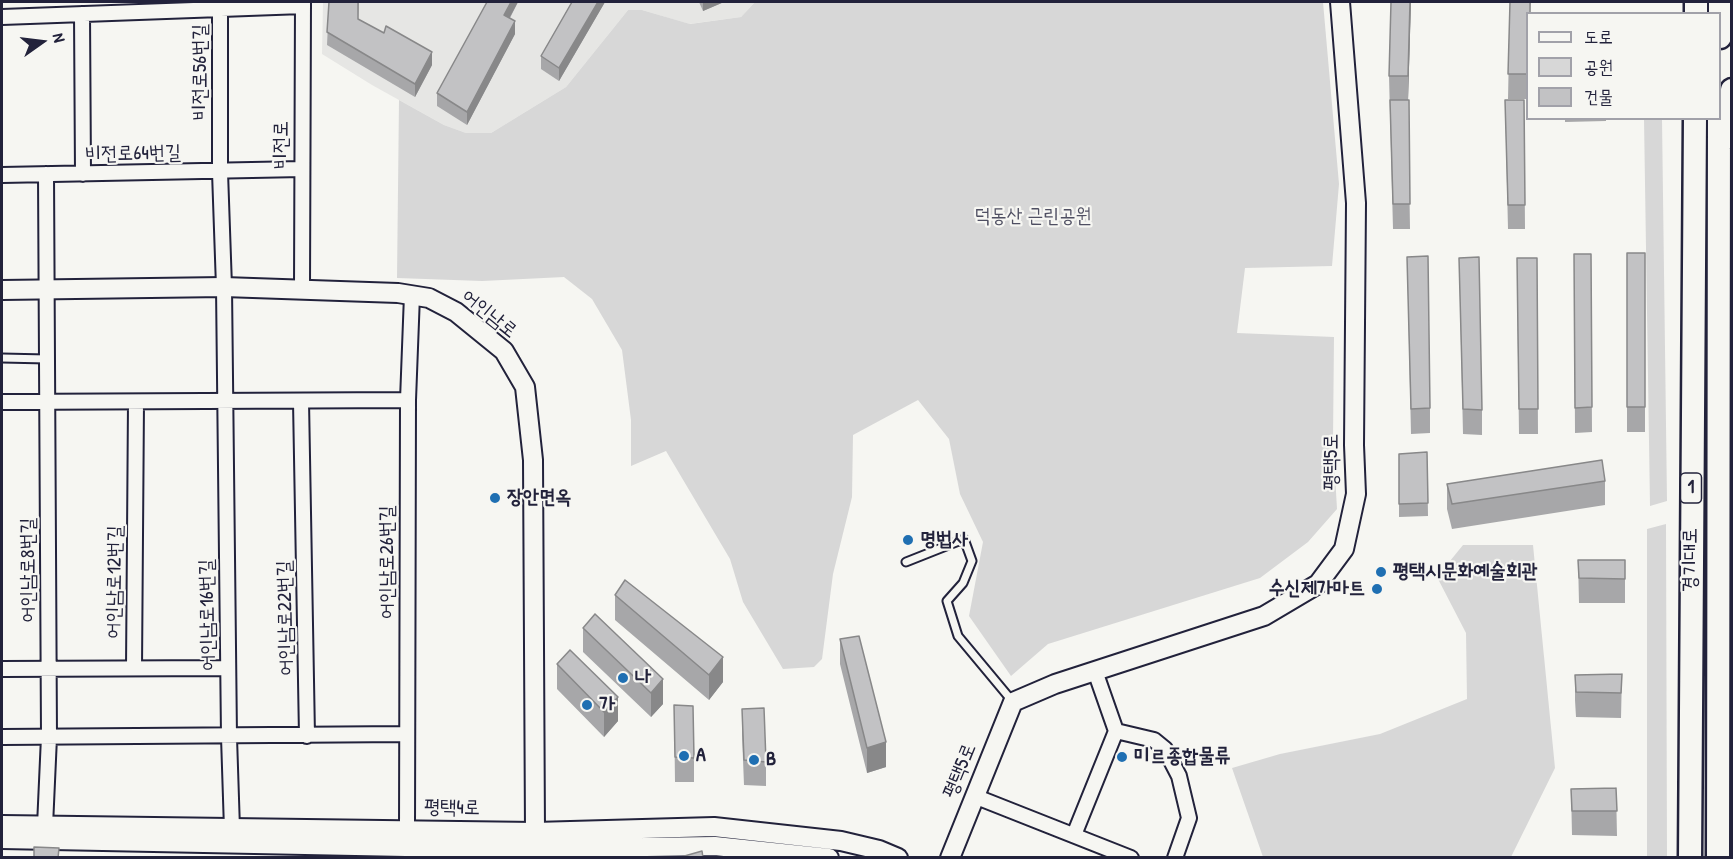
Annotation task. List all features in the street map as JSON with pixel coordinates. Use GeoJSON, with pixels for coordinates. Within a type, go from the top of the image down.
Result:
{"type":"FeatureCollection","features":[{"type":"Feature","properties":{"kind":"main road"},"geometry":{"type":"LineString","coordinates":[[1719,156],[1728,134],[1731,90]]}},
{"type":"Feature","properties":{"kind":"main road","name":"경기대로"},"geometry":{"type":"LineString","coordinates":[[1690,858],[1695,120]]}},
{"type":"Feature","properties":{"kind":"main road","name":"경기대로"},"geometry":{"type":"LineString","coordinates":[[1718,858],[1719,120]]}},
{"type":"Feature","properties":{"kind":"street","name":"평택5로"},"geometry":{"type":"LineString","coordinates":[[950,858],[1013,702],[1055,684],[1264,616],[1318,584],[1344,549],[1356,494],[1354,446],[1356,203],[1341,2]]}},
{"type":"Feature","properties":{"kind":"street","name":"비전로56번길"},"geometry":{"type":"LineString","coordinates":[[2,17],[220,5],[303,4]]}},
{"type":"Feature","properties":{"kind":"street","name":"비전로"},"geometry":{"type":"LineString","coordinates":[[302,288],[303,4]]}},
{"type":"Feature","properties":{"kind":"street","name":"비전로56번길"},"geometry":{"type":"LineString","coordinates":[[220,5],[220,172]]}},
{"type":"Feature","properties":{"kind":"street"},"geometry":{"type":"LineString","coordinates":[[82,14],[83,174]]}},
{"type":"Feature","properties":{"kind":"street","name":"비전로64번길"},"geometry":{"type":"LineString","coordinates":[[2,175],[302,169]]}},
{"type":"Feature","properties":{"kind":"street"},"geometry":{"type":"LineString","coordinates":[[220,172],[224,287]]}},
{"type":"Feature","properties":{"kind":"street"},"geometry":{"type":"LineString","coordinates":[[46,174],[46,289]]}},
{"type":"Feature","properties":{"kind":"street","name":"어인남로"},"geometry":{"type":"LineString","coordinates":[[2,290],[224,287],[398,293],[429,298],[456,312],[504,351],[525,387],[533,460],[535,832]]}},
{"type":"Feature","properties":{"kind":"street","name":"어인남로16번길"},"geometry":{"type":"LineString","coordinates":[[224,287],[232,829]]}},
{"type":"Feature","properties":{"kind":"street","name":"어인남로8번길"},"geometry":{"type":"LineString","coordinates":[[45,833],[49,738],[46,289]]}},
{"type":"Feature","properties":{"kind":"street","name":"어인남로26번길"},"geometry":{"type":"LineString","coordinates":[[407,830],[408,400],[412,295]]}},
{"type":"Feature","properties":{"kind":"street"},"geometry":{"type":"LineString","coordinates":[[2,402],[408,400]]}},
{"type":"Feature","properties":{"kind":"street","name":"어인남로22번길"},"geometry":{"type":"LineString","coordinates":[[302,401],[307,736]]}},
{"type":"Feature","properties":{"kind":"street","name":"어인남로12번길"},"geometry":{"type":"LineString","coordinates":[[134,668],[136,402]]}},
{"type":"Feature","properties":{"kind":"street"},"geometry":{"type":"LineString","coordinates":[[2,669],[228,668]]}},
{"type":"Feature","properties":{"kind":"street"},"geometry":{"type":"LineString","coordinates":[[1074,835],[1116,731],[1095,671]]}},
{"type":"Feature","properties":{"kind":"street"},"geometry":{"type":"LineString","coordinates":[[1116,731],[1154,740],[1165,748],[1179,776],[1189,818],[1175,858]]}},
{"type":"Feature","properties":{"kind":"street"},"geometry":{"type":"LineString","coordinates":[[2,737],[406,734]]}},
{"type":"Feature","properties":{"kind":"street"},"geometry":{"type":"LineString","coordinates":[[974,796],[1131,858]]}},
{"type":"Feature","properties":{"kind":"street","name":"평택4로"},"geometry":{"type":"LineString","coordinates":[[2,825],[45,833],[507,849],[715,846],[828,858]]}},
{"type":"Feature","properties":{"kind":"street","name":"평택4로"},"geometry":{"type":"LineString","coordinates":[[2,839],[45,833],[232,829],[535,832],[714,827],[840,841],[879,850],[898,858]]}},
{"type":"Feature","properties":{"kind":"lane"},"geometry":{"type":"LineString","coordinates":[[2,358],[47,359]]}},
{"type":"Feature","properties":{"kind":"lane"},"geometry":{"type":"LineString","coordinates":[[906,562],[964,539],[972,561],[963,583],[947,601],[958,636],[1013,702]]}},
{"type":"Feature","properties":{"kind":"shaded area"},"geometry":{"type":"Polygon","coordinates":[[[323,2],[755,2],[741,17],[689,24],[642,10],[628,10],[566,87],[491,133],[466,133],[444,125],[322,54],[323,2]]]}},
{"type":"Feature","properties":{"kind":"green space","name":"덕동산 근린공원"},"geometry":{"type":"Polygon","coordinates":[[[755,2],[1323,2],[1339,184],[1332,266],[1245,268],[1237,333],[1334,337],[1333,440],[1337,509],[1308,542],[1260,578],[1048,644],[1011,676],[969,616],[983,542],[960,494],[949,439],[918,400],[853,435],[852,497],[833,574],[822,659],[814,667],[783,669],[743,602],[730,559],[666,451],[631,466],[631,420],[622,350],[592,299],[564,277],[482,281],[397,278],[399,100],[444,125],[466,133],[491,133],[566,87],[628,10],[642,10],[690,24],[741,17],[755,2]]]}},
{"type":"Feature","properties":{"kind":"green space"},"geometry":{"type":"Polygon","coordinates":[[[1644,120],[1662,120],[1667,501],[1650,506],[1644,120]]]}},
{"type":"Feature","properties":{"kind":"green space"},"geometry":{"type":"Polygon","coordinates":[[[1666,524],[1667,857],[1647,857],[1647,529],[1666,524]]]}},
{"type":"Feature","properties":{"kind":"green space"},"geometry":{"type":"Polygon","coordinates":[[[1463,545],[1533,545],[1555,768],[1511,857],[1263,857],[1232,768],[1280,754],[1380,734],[1467,699],[1466,633],[1437,577],[1463,545]]]}},
{"type":"Feature","properties":{"kind":"building"},"geometry":{"type":"Polygon","coordinates":[[[329,2],[358,2],[358,19],[384,33],[386,26],[432,52],[415,84],[327,32],[329,2]]]}},
{"type":"Feature","properties":{"kind":"building"},"geometry":{"type":"Polygon","coordinates":[[[487,2],[511,2],[504,15],[515,21],[467,112],[437,93],[487,2]]]}},
{"type":"Feature","properties":{"kind":"building"},"geometry":{"type":"Polygon","coordinates":[[[572,2],[598,2],[559,68],[541,56],[572,2]]]}},
{"type":"Feature","properties":{"kind":"building"},"geometry":{"type":"Polygon","coordinates":[[[1391,2],[1410,2],[1408,76],[1389,76],[1391,2]]]}},
{"type":"Feature","properties":{"kind":"building"},"geometry":{"type":"Polygon","coordinates":[[[1510,2],[1530,2],[1530,12],[1526,12],[1526,74],[1508,74],[1510,2]]]}},
{"type":"Feature","properties":{"kind":"building"},"geometry":{"type":"Polygon","coordinates":[[[1390,100],[1409,100],[1410,204],[1393,204],[1390,100]]]}},
{"type":"Feature","properties":{"kind":"building"},"geometry":{"type":"Polygon","coordinates":[[[1505,100],[1524,100],[1525,205],[1508,205],[1505,100]]]}},
{"type":"Feature","properties":{"kind":"building"},"geometry":{"type":"Polygon","coordinates":[[[1627,253],[1645,253],[1645,407],[1627,407],[1627,253]]]}},
{"type":"Feature","properties":{"kind":"building"},"geometry":{"type":"Polygon","coordinates":[[[1574,254],[1591,254],[1592,407],[1575,408],[1574,254]]]}},
{"type":"Feature","properties":{"kind":"building"},"geometry":{"type":"Polygon","coordinates":[[[1428,256],[1430,408],[1411,409],[1407,257],[1428,256]]]}},
{"type":"Feature","properties":{"kind":"building"},"geometry":{"type":"Polygon","coordinates":[[[1479,257],[1482,410],[1463,409],[1459,258],[1479,257]]]}},
{"type":"Feature","properties":{"kind":"building"},"geometry":{"type":"Polygon","coordinates":[[[1517,258],[1537,258],[1538,409],[1519,409],[1517,258]]]}},
{"type":"Feature","properties":{"kind":"building"},"geometry":{"type":"Polygon","coordinates":[[[1427,452],[1428,503],[1399,504],[1399,454],[1427,452]]]}},
{"type":"Feature","properties":{"kind":"building"},"geometry":{"type":"Polygon","coordinates":[[[1602,460],[1605,481],[1452,504],[1447,484],[1602,460]]]}},
{"type":"Feature","properties":{"kind":"building"},"geometry":{"type":"Polygon","coordinates":[[[1578,560],[1625,560],[1625,579],[1579,578],[1578,560]]]}},
{"type":"Feature","properties":{"kind":"building"},"geometry":{"type":"Polygon","coordinates":[[[625,580],[723,657],[709,675],[615,595],[625,580]]]}},
{"type":"Feature","properties":{"kind":"building"},"geometry":{"type":"Polygon","coordinates":[[[595,614],[663,679],[651,693],[583,628],[595,614]]]}},
{"type":"Feature","properties":{"kind":"building"},"geometry":{"type":"Polygon","coordinates":[[[859,636],[886,742],[867,748],[840,639],[859,636]]]}},
{"type":"Feature","properties":{"kind":"building"},"geometry":{"type":"Polygon","coordinates":[[[570,650],[618,697],[604,712],[557,664],[570,650]]]}},
{"type":"Feature","properties":{"kind":"building"},"geometry":{"type":"Polygon","coordinates":[[[1622,674],[1621,693],[1576,692],[1575,675],[1622,674]]]}},
{"type":"Feature","properties":{"kind":"building"},"geometry":{"type":"Polygon","coordinates":[[[674,705],[693,706],[694,758],[675,757],[674,705]]]}},
{"type":"Feature","properties":{"kind":"building"},"geometry":{"type":"Polygon","coordinates":[[[764,708],[766,762],[744,760],[742,709],[764,708]]]}},
{"type":"Feature","properties":{"kind":"building"},"geometry":{"type":"Polygon","coordinates":[[[1616,788],[1617,811],[1572,811],[1571,789],[1616,788]]]}},
{"type":"Feature","properties":{"kind":"building"},"geometry":{"type":"Polygon","coordinates":[[[34,847],[59,848],[58,858],[34,858],[34,847]]]}},
{"type":"Feature","properties":{"kind":"building"},"geometry":{"type":"Polygon","coordinates":[[[702,851],[703,858],[681,858],[681,857],[702,851]]]}},
{"type":"Feature","properties":{"kind":"place","name":"장안면옥"},"geometry":{"type":"Point","coordinates":[495,498]}},
{"type":"Feature","properties":{"kind":"place","name":"명법사"},"geometry":{"type":"Point","coordinates":[908,540]}},
{"type":"Feature","properties":{"kind":"place","name":"평택시문화예술회관"},"geometry":{"type":"Point","coordinates":[1381,572]}},
{"type":"Feature","properties":{"kind":"place","name":"수신제가마트"},"geometry":{"type":"Point","coordinates":[1377,589]}},
{"type":"Feature","properties":{"kind":"place","name":"나"},"geometry":{"type":"Point","coordinates":[623,678]}},
{"type":"Feature","properties":{"kind":"place","name":"가"},"geometry":{"type":"Point","coordinates":[587,705]}},
{"type":"Feature","properties":{"kind":"place","name":"A"},"geometry":{"type":"Point","coordinates":[684,756]}},
{"type":"Feature","properties":{"kind":"place","name":"미르종합물류"},"geometry":{"type":"Point","coordinates":[1122,757]}},
{"type":"Feature","properties":{"kind":"place","name":"B"},"geometry":{"type":"Point","coordinates":[754,760]}}]}
